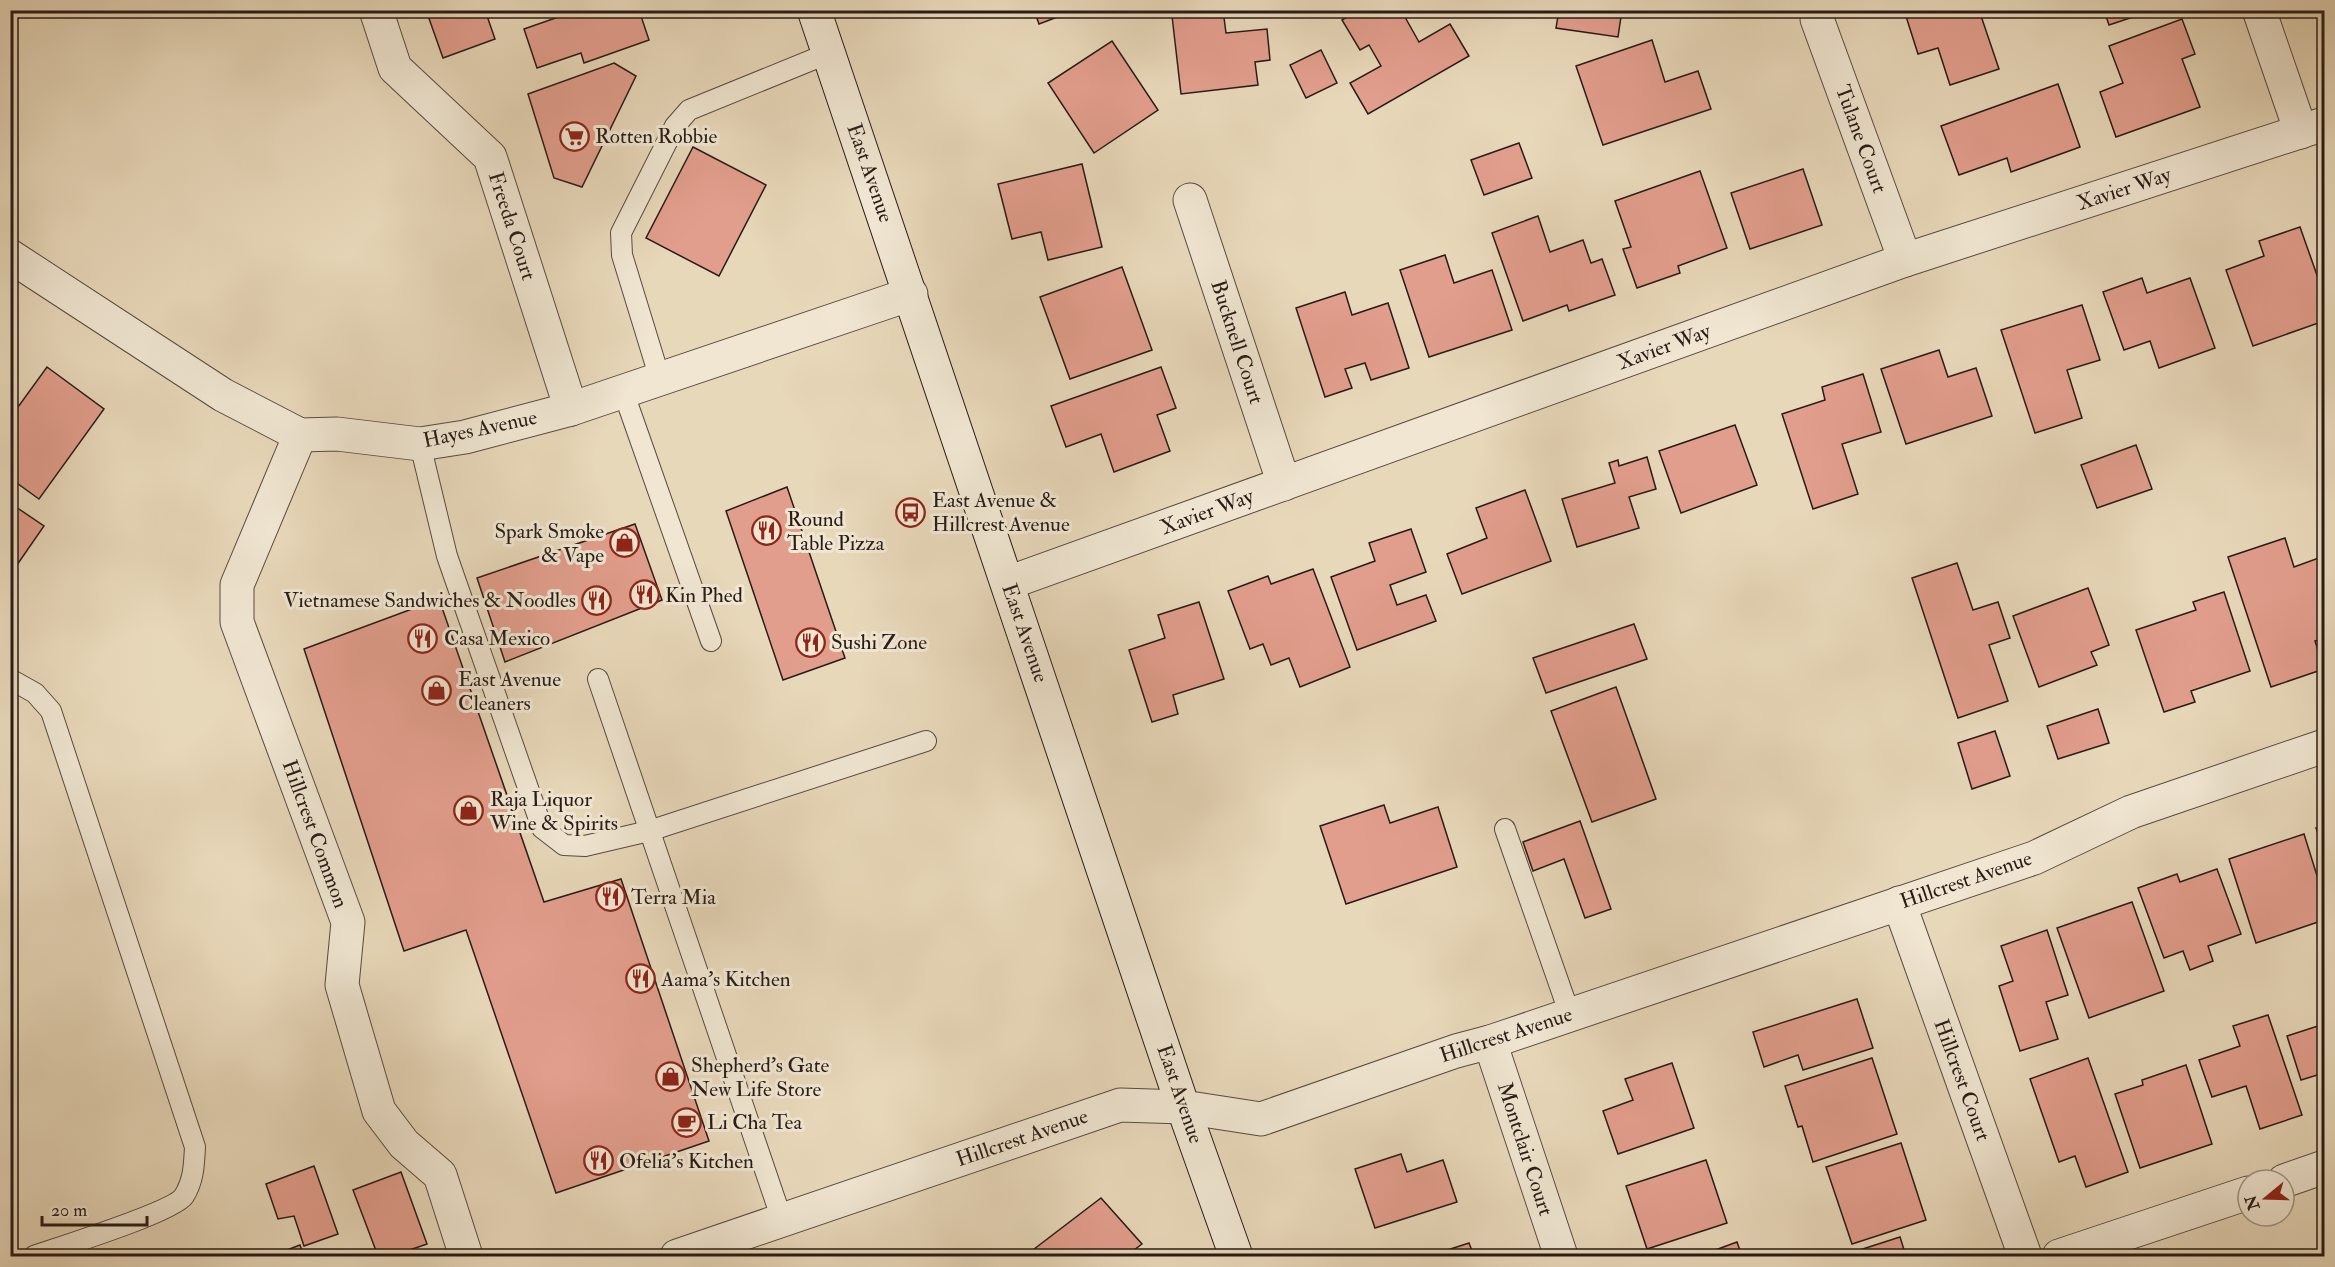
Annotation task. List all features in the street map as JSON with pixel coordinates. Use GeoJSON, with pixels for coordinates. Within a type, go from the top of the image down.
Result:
{"type":"FeatureCollection","features":[{"type":"Feature","properties":{"kind":"street","name":"Freeda Court"},"geometry":{"type":"LineString","coordinates":[[376,10],[395,68],[490,158],[571,409]]}},
{"type":"Feature","properties":{"kind":"street","name":"East Avenue"},"geometry":{"type":"LineString","coordinates":[[814,10],[1183,1107],[1236,1257]]}},
{"type":"Feature","properties":{"kind":"street"},"geometry":{"type":"LineString","coordinates":[[2259,10],[2313,128]]}},
{"type":"Feature","properties":{"kind":"street","name":"Tulane Court"},"geometry":{"type":"LineString","coordinates":[[1817,19],[1905,260]]}},
{"type":"Feature","properties":{"kind":"street","name":"Xavier Way"},"geometry":{"type":"LineString","coordinates":[[1008,583],[1905,260],[2313,128]]}},
{"type":"Feature","properties":{"kind":"street","name":"Bucknell Court"},"geometry":{"type":"LineString","coordinates":[[1190,201],[1284,484]]}},
{"type":"Feature","properties":{"kind":"street","name":"Hayes Avenue"},"geometry":{"type":"LineString","coordinates":[[15,269],[223,395],[300,435],[337,434],[420,444],[465,437],[571,409],[911,294]]}},
{"type":"Feature","properties":{"kind":"street","name":"Hillcrest Common"},"geometry":{"type":"LineString","coordinates":[[300,435],[237,585],[237,622],[348,922],[342,986],[380,1111],[404,1143],[440,1175],[466,1257]]}},
{"type":"Feature","properties":{"kind":"street","name":"Hillcrest Avenue"},"geometry":{"type":"LineString","coordinates":[[676,1257],[1120,1105],[1183,1107],[1260,1119],[1456,1051],[1490,1042],[2034,858],[2131,812],[2325,746]]}},
{"type":"Feature","properties":{"kind":"street","name":"Hillcrest Court"},"geometry":{"type":"LineString","coordinates":[[1899,903],[2025,1257]]}},
{"type":"Feature","properties":{"kind":"street","name":"Montclair Court"},"geometry":{"type":"LineString","coordinates":[[1490,1042],[1561,1257]]}},
{"type":"Feature","properties":{"kind":"street"},"geometry":{"type":"LineString","coordinates":[[2296,1177],[2325,1167]]}},
{"type":"Feature","properties":{"kind":"street"},"geometry":{"type":"LineString","coordinates":[[2059,1257],[2236,1197]]}},
{"type":"Feature","properties":{"kind":"lane"},"geometry":{"type":"LineString","coordinates":[[660,379],[622,255],[621,233],[675,126],[689,111],[829,53]]}},
{"type":"Feature","properties":{"kind":"lane"},"geometry":{"type":"LineString","coordinates":[[623,391],[711,641]]}},
{"type":"Feature","properties":{"kind":"lane"},"geometry":{"type":"LineString","coordinates":[[420,444],[447,556],[542,828],[564,845],[585,846],[649,831],[926,741]]}},
{"type":"Feature","properties":{"kind":"lane"},"geometry":{"type":"LineString","coordinates":[[10,679],[18,681],[35,693],[51,711],[195,1147],[194,1173],[183,1197],[160,1211],[34,1257]]}},
{"type":"Feature","properties":{"kind":"lane"},"geometry":{"type":"LineString","coordinates":[[598,679],[782,1220]]}},
{"type":"Feature","properties":{"kind":"lane"},"geometry":{"type":"LineString","coordinates":[[1505,829],[1570,1015]]}},
{"type":"Feature","properties":{"kind":"building"},"geometry":{"type":"Polygon","coordinates":[[[426,10],[485,10],[495,39],[443,58],[426,10]]]}},
{"type":"Feature","properties":{"kind":"building"},"geometry":{"type":"Polygon","coordinates":[[[566,10],[639,10],[649,40],[584,63],[581,53],[537,68],[524,29],[567,14],[566,10]]]}},
{"type":"Feature","properties":{"kind":"building"},"geometry":{"type":"Polygon","coordinates":[[[665,10],[686,10],[668,17],[665,10]]]}},
{"type":"Feature","properties":{"kind":"building"},"geometry":{"type":"Polygon","coordinates":[[[1034,10],[1076,10],[1039,24],[1034,10]]]}},
{"type":"Feature","properties":{"kind":"building"},"geometry":{"type":"Polygon","coordinates":[[[1223,10],[1226,33],[1267,29],[1270,60],[1255,62],[1258,85],[1181,94],[1172,16],[1223,10]]]}},
{"type":"Feature","properties":{"kind":"building"},"geometry":{"type":"Polygon","coordinates":[[[1358,10],[1401,10],[1419,42],[1450,24],[1469,56],[1368,114],[1350,83],[1381,66],[1369,45],[1360,50],[1342,20],[1358,10]]]}},
{"type":"Feature","properties":{"kind":"building"},"geometry":{"type":"Polygon","coordinates":[[[1559,10],[1622,10],[1618,37],[1556,28],[1559,10]]]}},
{"type":"Feature","properties":{"kind":"building"},"geometry":{"type":"Polygon","coordinates":[[[1904,10],[1979,10],[1999,69],[1950,85],[1938,48],[1918,54],[1904,10]]]}},
{"type":"Feature","properties":{"kind":"building"},"geometry":{"type":"Polygon","coordinates":[[[2104,10],[2154,10],[2109,25],[2104,10]]]}},
{"type":"Feature","properties":{"kind":"building"},"geometry":{"type":"Polygon","coordinates":[[[2182,19],[2195,54],[2182,59],[2200,107],[2116,137],[2100,92],[2123,83],[2109,46],[2182,19]]]}},
{"type":"Feature","properties":{"kind":"building"},"geometry":{"type":"Polygon","coordinates":[[[1652,40],[1665,82],[1698,71],[1711,109],[1603,145],[1576,66],[1652,40]]]}},
{"type":"Feature","properties":{"kind":"building"},"geometry":{"type":"Polygon","coordinates":[[[1112,41],[1158,110],[1094,153],[1048,83],[1112,41]]]}},
{"type":"Feature","properties":{"kind":"building"},"geometry":{"type":"Polygon","coordinates":[[[1321,50],[1337,83],[1306,98],[1290,65],[1321,50]]]}},
{"type":"Feature","properties":{"kind":"building","name":"Rotten Robbie"},"geometry":{"type":"Polygon","coordinates":[[[614,63],[636,76],[582,187],[554,178],[528,94],[614,63]]]}},
{"type":"Feature","properties":{"kind":"building"},"geometry":{"type":"Polygon","coordinates":[[[2058,84],[2080,147],[2011,172],[2007,158],[1959,175],[1941,126],[2058,84]]]}},
{"type":"Feature","properties":{"kind":"building"},"geometry":{"type":"Polygon","coordinates":[[[1519,143],[1532,178],[1484,195],[1471,160],[1519,143]]]}},
{"type":"Feature","properties":{"kind":"building"},"geometry":{"type":"Polygon","coordinates":[[[693,147],[766,185],[719,276],[646,238],[693,147]]]}},
{"type":"Feature","properties":{"kind":"building"},"geometry":{"type":"Polygon","coordinates":[[[1082,164],[1102,247],[1048,260],[1041,232],[1012,239],[998,184],[1082,164]]]}},
{"type":"Feature","properties":{"kind":"building"},"geometry":{"type":"Polygon","coordinates":[[[1803,169],[1822,225],[1750,249],[1731,193],[1803,169]]]}},
{"type":"Feature","properties":{"kind":"building"},"geometry":{"type":"Polygon","coordinates":[[[1700,171],[1727,248],[1678,266],[1680,273],[1637,288],[1623,249],[1631,247],[1615,201],[1700,171]]]}},
{"type":"Feature","properties":{"kind":"building"},"geometry":{"type":"Polygon","coordinates":[[[1538,216],[1550,252],[1583,240],[1591,263],[1602,259],[1615,295],[1569,311],[1567,305],[1523,321],[1492,233],[1538,216]]]}},
{"type":"Feature","properties":{"kind":"building"},"geometry":{"type":"Polygon","coordinates":[[[2300,227],[2324,295],[2324,321],[2253,346],[2226,270],[2264,256],[2259,241],[2300,227]]]}},
{"type":"Feature","properties":{"kind":"building"},"geometry":{"type":"Polygon","coordinates":[[[1445,255],[1454,283],[1492,270],[1512,330],[1429,357],[1400,270],[1445,255]]]}},
{"type":"Feature","properties":{"kind":"building"},"geometry":{"type":"Polygon","coordinates":[[[1122,267],[1152,350],[1070,379],[1040,297],[1122,267]]]}},
{"type":"Feature","properties":{"kind":"building"},"geometry":{"type":"Polygon","coordinates":[[[2142,278],[2147,293],[2190,278],[2215,348],[2159,368],[2150,341],[2124,350],[2103,292],[2142,278]]]}},
{"type":"Feature","properties":{"kind":"building"},"geometry":{"type":"Polygon","coordinates":[[[1345,292],[1352,315],[1388,303],[1409,368],[1371,380],[1365,363],[1345,369],[1352,388],[1325,397],[1296,308],[1345,292]]]}},
{"type":"Feature","properties":{"kind":"building"},"geometry":{"type":"Polygon","coordinates":[[[2082,305],[2100,360],[2067,370],[2082,418],[2035,433],[2001,330],[2082,305]]]}},
{"type":"Feature","properties":{"kind":"building"},"geometry":{"type":"Polygon","coordinates":[[[1939,350],[1948,377],[1976,368],[1992,416],[1906,444],[1881,369],[1939,350]]]}},
{"type":"Feature","properties":{"kind":"building"},"geometry":{"type":"Polygon","coordinates":[[[47,367],[104,409],[39,499],[10,478],[10,418],[47,367]]]}},
{"type":"Feature","properties":{"kind":"building"},"geometry":{"type":"Polygon","coordinates":[[[1161,367],[1176,408],[1157,415],[1170,451],[1114,472],[1101,434],[1066,447],[1051,406],[1161,367]]]}},
{"type":"Feature","properties":{"kind":"building"},"geometry":{"type":"Polygon","coordinates":[[[1863,374],[1881,432],[1842,444],[1858,494],[1813,509],[1782,414],[1825,400],[1822,387],[1863,374]]]}},
{"type":"Feature","properties":{"kind":"building"},"geometry":{"type":"Polygon","coordinates":[[[1735,425],[1757,485],[1681,513],[1659,451],[1735,425]]]}},
{"type":"Feature","properties":{"kind":"building"},"geometry":{"type":"Polygon","coordinates":[[[2136,445],[2152,489],[2097,508],[2081,465],[2136,445]]]}},
{"type":"Feature","properties":{"kind":"building"},"geometry":{"type":"Polygon","coordinates":[[[1647,457],[1656,489],[1629,497],[1639,528],[1577,547],[1562,499],[1615,483],[1609,463],[1618,460],[1619,466],[1647,457]]]}},
{"type":"Feature","properties":{"kind":"building"},"geometry":{"type":"Polygon","coordinates":[[[787,487],[845,658],[783,680],[726,511],[787,487]]]}},
{"type":"Feature","properties":{"kind":"building"},"geometry":{"type":"Polygon","coordinates":[[[1525,490],[1551,561],[1462,594],[1447,554],[1487,538],[1476,508],[1525,490]]]}},
{"type":"Feature","properties":{"kind":"building"},"geometry":{"type":"Polygon","coordinates":[[[10,503],[44,526],[10,575],[10,503]]]}},
{"type":"Feature","properties":{"kind":"building"},"geometry":{"type":"Polygon","coordinates":[[[635,524],[662,600],[505,662],[477,578],[635,524]]]}},
{"type":"Feature","properties":{"kind":"building"},"geometry":{"type":"Polygon","coordinates":[[[1411,529],[1426,572],[1390,585],[1397,605],[1426,595],[1436,621],[1357,650],[1331,577],[1375,561],[1369,543],[1411,529]]]}},
{"type":"Feature","properties":{"kind":"building"},"geometry":{"type":"Polygon","coordinates":[[[2285,538],[2294,567],[2324,556],[2324,638],[2315,641],[2324,669],[2271,687],[2228,557],[2285,538]]]}},
{"type":"Feature","properties":{"kind":"building"},"geometry":{"type":"Polygon","coordinates":[[[1957,563],[1973,610],[1998,602],[2010,638],[1989,645],[2008,701],[1958,718],[1912,578],[1957,563]]]}},
{"type":"Feature","properties":{"kind":"building"},"geometry":{"type":"Polygon","coordinates":[[[1313,569],[1350,667],[1300,687],[1289,658],[1271,665],[1263,644],[1250,649],[1228,591],[1268,576],[1271,584],[1313,569]]]}},
{"type":"Feature","properties":{"kind":"building"},"geometry":{"type":"Polygon","coordinates":[[[2088,588],[2109,645],[2091,652],[2097,665],[2039,687],[2013,616],[2088,588]]]}},
{"type":"Feature","properties":{"kind":"building"},"geometry":{"type":"Polygon","coordinates":[[[2224,592],[2250,671],[2191,691],[2195,702],[2164,712],[2136,630],[2196,610],[2193,602],[2224,592]]]}},
{"type":"Feature","properties":{"kind":"building"},"geometry":{"type":"Polygon","coordinates":[[[439,599],[544,902],[621,879],[709,1141],[556,1193],[466,930],[404,951],[304,649],[439,599]]]}},
{"type":"Feature","properties":{"kind":"building"},"geometry":{"type":"Polygon","coordinates":[[[1199,602],[1224,679],[1173,695],[1178,714],[1152,722],[1129,650],[1165,638],[1158,615],[1199,602]]]}},
{"type":"Feature","properties":{"kind":"building"},"geometry":{"type":"Polygon","coordinates":[[[1634,624],[1647,659],[1546,693],[1533,658],[1634,624]]]}},
{"type":"Feature","properties":{"kind":"building"},"geometry":{"type":"Polygon","coordinates":[[[1616,687],[1656,799],[1592,822],[1551,711],[1616,687]]]}},
{"type":"Feature","properties":{"kind":"building"},"geometry":{"type":"Polygon","coordinates":[[[2098,709],[2109,743],[2058,759],[2047,726],[2098,709]]]}},
{"type":"Feature","properties":{"kind":"building"},"geometry":{"type":"Polygon","coordinates":[[[1995,731],[2010,776],[1972,789],[1958,743],[1995,731]]]}},
{"type":"Feature","properties":{"kind":"building"},"geometry":{"type":"Polygon","coordinates":[[[1384,805],[1390,823],[1438,807],[1457,867],[1346,904],[1320,826],[1384,805]]]}},
{"type":"Feature","properties":{"kind":"building"},"geometry":{"type":"Polygon","coordinates":[[[1580,821],[1611,909],[1585,918],[1564,859],[1533,871],[1523,842],[1580,821]]]}},
{"type":"Feature","properties":{"kind":"building"},"geometry":{"type":"Polygon","coordinates":[[[2324,825],[2324,851],[2316,828],[2324,825]]]}},
{"type":"Feature","properties":{"kind":"building"},"geometry":{"type":"Polygon","coordinates":[[[2304,834],[2324,898],[2324,920],[2256,943],[2229,859],[2304,834]]]}},
{"type":"Feature","properties":{"kind":"building"},"geometry":{"type":"Polygon","coordinates":[[[2217,869],[2241,934],[2208,946],[2213,961],[2190,970],[2183,951],[2164,958],[2138,888],[2177,874],[2180,882],[2217,869]]]}},
{"type":"Feature","properties":{"kind":"building"},"geometry":{"type":"Polygon","coordinates":[[[2132,902],[2164,991],[2089,1018],[2057,928],[2132,902]]]}},
{"type":"Feature","properties":{"kind":"building"},"geometry":{"type":"Polygon","coordinates":[[[2047,930],[2068,995],[2046,1002],[2058,1039],[2020,1051],[1999,986],[2013,981],[2001,946],[2047,930]]]}},
{"type":"Feature","properties":{"kind":"building"},"geometry":{"type":"Polygon","coordinates":[[[1857,999],[1873,1048],[1803,1070],[1798,1055],[1764,1067],[1753,1032],[1857,999]]]}},
{"type":"Feature","properties":{"kind":"building"},"geometry":{"type":"Polygon","coordinates":[[[2268,1015],[2302,1115],[2260,1129],[2246,1086],[2212,1097],[2199,1060],[2240,1046],[2233,1026],[2268,1015]]]}},
{"type":"Feature","properties":{"kind":"building"},"geometry":{"type":"Polygon","coordinates":[[[2324,1024],[2324,1073],[2301,1080],[2287,1036],[2324,1024]]]}},
{"type":"Feature","properties":{"kind":"building"},"geometry":{"type":"Polygon","coordinates":[[[1872,1058],[1897,1134],[1813,1162],[1802,1126],[1798,1127],[1785,1086],[1872,1058]]]}},
{"type":"Feature","properties":{"kind":"building"},"geometry":{"type":"Polygon","coordinates":[[[2088,1058],[2128,1172],[2086,1187],[2075,1156],[2059,1162],[2030,1079],[2088,1058]]]}},
{"type":"Feature","properties":{"kind":"building"},"geometry":{"type":"Polygon","coordinates":[[[1672,1063],[1694,1128],[1618,1154],[1603,1111],[1633,1100],[1625,1079],[1672,1063]]]}},
{"type":"Feature","properties":{"kind":"building"},"geometry":{"type":"Polygon","coordinates":[[[2186,1065],[2212,1144],[2140,1168],[2115,1094],[2143,1085],[2142,1080],[2186,1065]]]}},
{"type":"Feature","properties":{"kind":"building"},"geometry":{"type":"Polygon","coordinates":[[[1901,1143],[1926,1220],[1852,1244],[1826,1167],[1901,1143]]]}},
{"type":"Feature","properties":{"kind":"building"},"geometry":{"type":"Polygon","coordinates":[[[1401,1154],[1407,1172],[1443,1160],[1457,1202],[1375,1228],[1355,1169],[1401,1154]]]}},
{"type":"Feature","properties":{"kind":"building"},"geometry":{"type":"Polygon","coordinates":[[[1706,1160],[1727,1223],[1647,1249],[1626,1186],[1706,1160]]]}},
{"type":"Feature","properties":{"kind":"building"},"geometry":{"type":"Polygon","coordinates":[[[314,1166],[338,1234],[304,1246],[294,1216],[278,1219],[266,1184],[314,1166]]]}},
{"type":"Feature","properties":{"kind":"building"},"geometry":{"type":"Polygon","coordinates":[[[401,1172],[427,1244],[392,1256],[378,1256],[353,1190],[401,1172]]]}},
{"type":"Feature","properties":{"kind":"building"},"geometry":{"type":"Polygon","coordinates":[[[1101,1198],[1142,1244],[1126,1256],[1025,1256],[1101,1198]]]}},
{"type":"Feature","properties":{"kind":"building"},"geometry":{"type":"Polygon","coordinates":[[[1900,1237],[1906,1256],[1841,1256],[1900,1237]]]}},
{"type":"Feature","properties":{"kind":"building"},"geometry":{"type":"Polygon","coordinates":[[[1737,1242],[1742,1256],[1699,1256],[1737,1242]]]}},
{"type":"Feature","properties":{"kind":"building"},"geometry":{"type":"Polygon","coordinates":[[[1469,1243],[1474,1256],[1429,1256],[1469,1243]]]}},
{"type":"Feature","properties":{"kind":"building"},"geometry":{"type":"Polygon","coordinates":[[[300,1245],[304,1256],[271,1256],[300,1245]]]}},
{"type":"Feature","properties":{"kind":"place","name":"Rotten Robbie"},"geometry":{"type":"Point","coordinates":[574,136]}},
{"type":"Feature","properties":{"kind":"place","name":"East Avenue & Hillcrest Avenue"},"geometry":{"type":"Point","coordinates":[911,512]}},
{"type":"Feature","properties":{"kind":"place","name":"Round Table Pizza"},"geometry":{"type":"Point","coordinates":[766,531]}},
{"type":"Feature","properties":{"kind":"place","name":"Spark Smoke & Vape"},"geometry":{"type":"Point","coordinates":[625,543]}},
{"type":"Feature","properties":{"kind":"place","name":"Kin Phed"},"geometry":{"type":"Point","coordinates":[644,595]}},
{"type":"Feature","properties":{"kind":"place","name":"Vietnamese Sandwiches & Noodles"},"geometry":{"type":"Point","coordinates":[597,600]}},
{"type":"Feature","properties":{"kind":"place","name":"Casa Mexico"},"geometry":{"type":"Point","coordinates":[423,638]}},
{"type":"Feature","properties":{"kind":"place","name":"Sushi Zone"},"geometry":{"type":"Point","coordinates":[810,642]}},
{"type":"Feature","properties":{"kind":"place","name":"East Avenue Cleaners"},"geometry":{"type":"Point","coordinates":[437,691]}},
{"type":"Feature","properties":{"kind":"place","name":"Raja Liquor Wine & Spirits"},"geometry":{"type":"Point","coordinates":[469,811]}},
{"type":"Feature","properties":{"kind":"place","name":"Terra Mia"},"geometry":{"type":"Point","coordinates":[610,897]}},
{"type":"Feature","properties":{"kind":"place","name":"Aama's Kitchen"},"geometry":{"type":"Point","coordinates":[640,979]}},
{"type":"Feature","properties":{"kind":"place","name":"Shepherd's Gate New Life Store"},"geometry":{"type":"Point","coordinates":[670,1077]}},
{"type":"Feature","properties":{"kind":"place","name":"Li Cha Tea"},"geometry":{"type":"Point","coordinates":[686,1122]}},
{"type":"Feature","properties":{"kind":"place","name":"Ofelia's Kitchen"},"geometry":{"type":"Point","coordinates":[598,1161]}}]}
